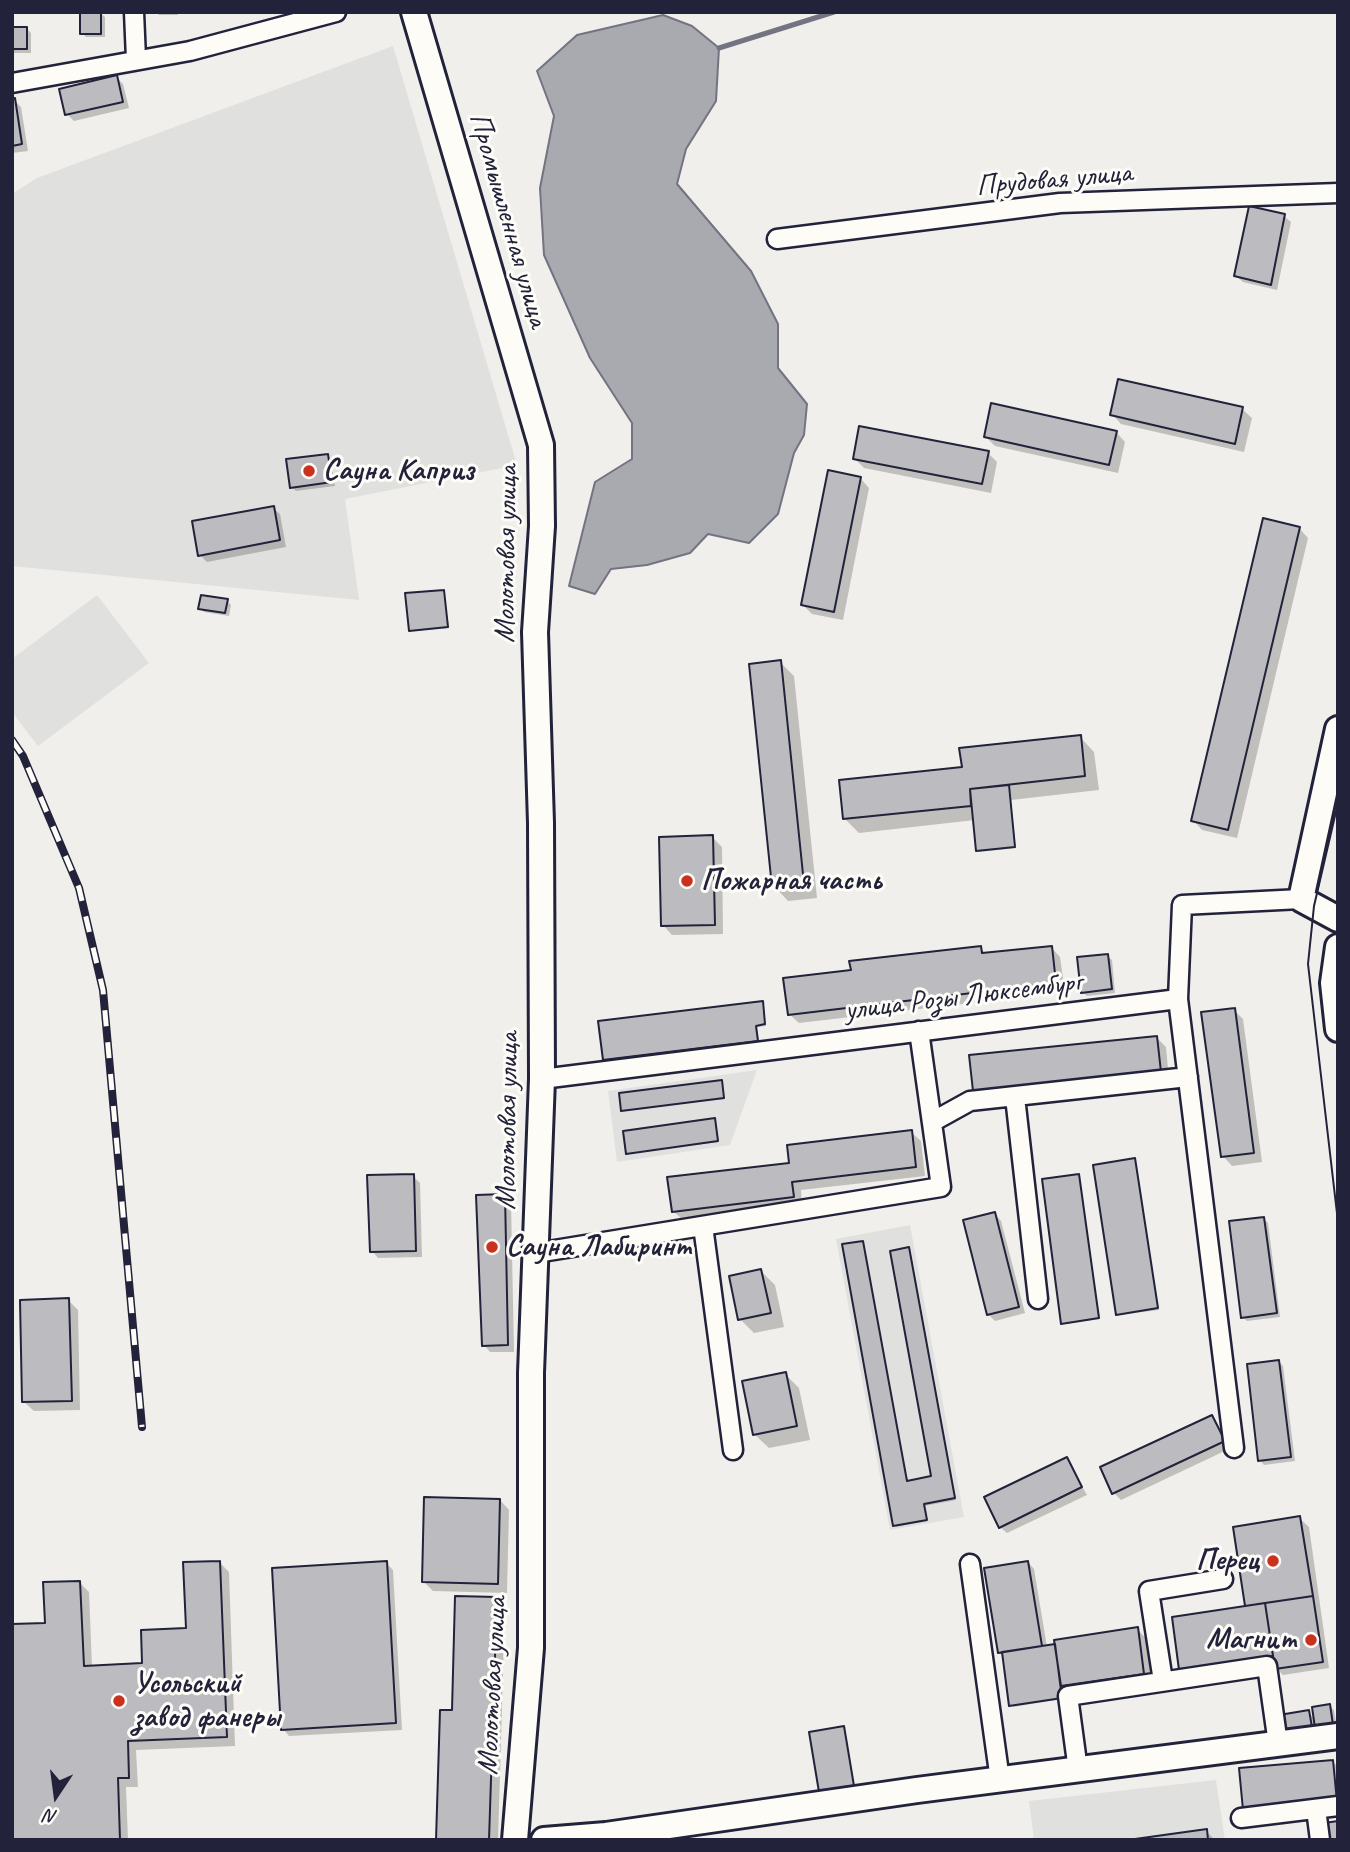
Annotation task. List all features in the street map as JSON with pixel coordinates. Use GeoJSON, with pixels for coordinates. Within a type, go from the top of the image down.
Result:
{"type":"FeatureCollection","features":[{"type":"Feature","properties":{"kind":"street"},"geometry":{"type":"LineString","coordinates":[[134,12],[136,59]]}},
{"type":"Feature","properties":{"kind":"street"},"geometry":{"type":"LineString","coordinates":[[12,83],[190,51],[336,12]]}},
{"type":"Feature","properties":{"kind":"street","name":"Промышленная улица"},"geometry":{"type":"LineString","coordinates":[[414,12],[541,445]]}},
{"type":"Feature","properties":{"kind":"street","name":"Прудовая улица"},"geometry":{"type":"LineString","coordinates":[[777,239],[1060,203],[1338,193]]}},
{"type":"Feature","properties":{"kind":"street","name":"Молотовая улица"},"geometry":{"type":"LineString","coordinates":[[515,1840],[531,1648],[531,1373],[542,1079],[541,823],[535,632],[542,526],[541,445]]}},
{"type":"Feature","properties":{"kind":"street"},"geometry":{"type":"LineString","coordinates":[[1301,899],[1338,729]]}},
{"type":"Feature","properties":{"kind":"street"},"geometry":{"type":"LineString","coordinates":[[1234,1448],[1178,999],[1182,905],[1301,899],[1338,919]]}},
{"type":"Feature","properties":{"kind":"street"},"geometry":{"type":"LineString","coordinates":[[1338,947],[1333,983],[1338,1029]]}},
{"type":"Feature","properties":{"kind":"street","name":"улица Розы Люксембург"},"geometry":{"type":"LineString","coordinates":[[542,1079],[1178,999]]}},
{"type":"Feature","properties":{"kind":"street"},"geometry":{"type":"LineString","coordinates":[[536,1253],[941,1187],[919,1031]]}},
{"type":"Feature","properties":{"kind":"street"},"geometry":{"type":"LineString","coordinates":[[932,1122],[970,1101],[1188,1077]]}},
{"type":"Feature","properties":{"kind":"street"},"geometry":{"type":"LineString","coordinates":[[1015,1097],[1038,1299]]}},
{"type":"Feature","properties":{"kind":"street"},"geometry":{"type":"LineString","coordinates":[[703,1226],[733,1450]]}},
{"type":"Feature","properties":{"kind":"street"},"geometry":{"type":"LineString","coordinates":[[970,1564],[1000,1780]]}},
{"type":"Feature","properties":{"kind":"street"},"geometry":{"type":"LineString","coordinates":[[1163,1681],[1149,1591],[1223,1579]]}},
{"type":"Feature","properties":{"kind":"street"},"geometry":{"type":"LineString","coordinates":[[1078,1770],[1068,1696],[1267,1666],[1278,1744]]}},
{"type":"Feature","properties":{"kind":"street"},"geometry":{"type":"LineString","coordinates":[[544,1840],[607,1835],[1338,1736]]}},
{"type":"Feature","properties":{"kind":"street"},"geometry":{"type":"LineString","coordinates":[[1241,1818],[1338,1806]]}},
{"type":"Feature","properties":{"kind":"street"},"geometry":{"type":"LineString","coordinates":[[1316,1809],[1320,1840]]}},
{"type":"Feature","properties":{"kind":"shaded area"},"geometry":{"type":"Polygon","coordinates":[[[663,15],[692,26],[719,48],[716,101],[686,149],[677,184],[751,271],[778,324],[778,368],[807,404],[804,435],[794,453],[778,514],[749,543],[708,534],[690,553],[647,565],[611,569],[595,594],[569,586],[595,482],[632,459],[632,423],[590,358],[544,255],[540,188],[554,116],[537,71],[577,35],[663,15]]]}},
{"type":"Feature","properties":{"kind":"shaded area"},"geometry":{"type":"Polygon","coordinates":[[[393,46],[517,465],[345,499],[359,600],[12,566],[12,194],[37,178],[393,46]]]}},
{"type":"Feature","properties":{"kind":"shaded area"},"geometry":{"type":"Polygon","coordinates":[[[97,595],[149,663],[38,746],[12,712],[12,659],[97,595]]]}},
{"type":"Feature","properties":{"kind":"shaded area"},"geometry":{"type":"Polygon","coordinates":[[[757,1070],[730,1145],[617,1162],[608,1091],[757,1070]]]}},
{"type":"Feature","properties":{"kind":"shaded area"},"geometry":{"type":"Polygon","coordinates":[[[910,1225],[964,1517],[890,1530],[836,1239],[910,1225]]]}},
{"type":"Feature","properties":{"kind":"shaded area"},"geometry":{"type":"Polygon","coordinates":[[[1216,1780],[1225,1840],[1034,1840],[1029,1801],[1216,1780]]]}},
{"type":"Feature","properties":{"kind":"building"},"geometry":{"type":"Polygon","coordinates":[[[80,12],[101,12],[101,34],[80,34],[80,12]]]}},
{"type":"Feature","properties":{"kind":"building"},"geometry":{"type":"Polygon","coordinates":[[[12,27],[27,27],[27,49],[12,49],[12,27]]]}},
{"type":"Feature","properties":{"kind":"building"},"geometry":{"type":"Polygon","coordinates":[[[117,75],[123,102],[65,115],[59,89],[117,75]]]}},
{"type":"Feature","properties":{"kind":"building"},"geometry":{"type":"Polygon","coordinates":[[[15,98],[22,144],[12,146],[12,99],[15,98]]]}},
{"type":"Feature","properties":{"kind":"building"},"geometry":{"type":"Polygon","coordinates":[[[1249,206],[1285,214],[1271,285],[1234,276],[1249,206]]]}},
{"type":"Feature","properties":{"kind":"building"},"geometry":{"type":"Polygon","coordinates":[[[1118,379],[1243,407],[1235,444],[1110,415],[1118,379]]]}},
{"type":"Feature","properties":{"kind":"building"},"geometry":{"type":"Polygon","coordinates":[[[991,403],[1117,431],[1109,465],[984,437],[991,403]]]}},
{"type":"Feature","properties":{"kind":"building"},"geometry":{"type":"Polygon","coordinates":[[[859,426],[989,451],[982,484],[853,459],[859,426]]]}},
{"type":"Feature","properties":{"kind":"building","name":"Сауна Каприз"},"geometry":{"type":"Polygon","coordinates":[[[328,454],[332,482],[290,488],[286,459],[328,454]]]}},
{"type":"Feature","properties":{"kind":"building"},"geometry":{"type":"Polygon","coordinates":[[[828,470],[861,477],[834,612],[801,605],[828,470]]]}},
{"type":"Feature","properties":{"kind":"building"},"geometry":{"type":"Polygon","coordinates":[[[274,506],[280,540],[198,556],[192,521],[274,506]]]}},
{"type":"Feature","properties":{"kind":"building"},"geometry":{"type":"Polygon","coordinates":[[[1263,518],[1300,527],[1228,830],[1191,821],[1263,518]]]}},
{"type":"Feature","properties":{"kind":"building"},"geometry":{"type":"Polygon","coordinates":[[[444,590],[448,627],[409,631],[405,593],[444,590]]]}},
{"type":"Feature","properties":{"kind":"building"},"geometry":{"type":"Polygon","coordinates":[[[201,595],[228,599],[225,613],[198,609],[201,595]]]}},
{"type":"Feature","properties":{"kind":"building"},"geometry":{"type":"Polygon","coordinates":[[[781,660],[804,884],[772,887],[749,664],[781,660]]]}},
{"type":"Feature","properties":{"kind":"building"},"geometry":{"type":"Polygon","coordinates":[[[1081,735],[1085,776],[970,789],[971,806],[843,819],[839,780],[962,767],[959,748],[1081,735]]]}},
{"type":"Feature","properties":{"kind":"building"},"geometry":{"type":"Polygon","coordinates":[[[1009,785],[1015,847],[976,851],[970,789],[1009,785]]]}},
{"type":"Feature","properties":{"kind":"building","name":"Пожарная часть"},"geometry":{"type":"Polygon","coordinates":[[[713,835],[715,925],[661,926],[659,837],[713,835]]]}},
{"type":"Feature","properties":{"kind":"building"},"geometry":{"type":"Polygon","coordinates":[[[981,946],[982,953],[1052,946],[1056,983],[788,1015],[783,978],[851,970],[849,961],[981,946]]]}},
{"type":"Feature","properties":{"kind":"building"},"geometry":{"type":"Polygon","coordinates":[[[1108,954],[1112,989],[1081,993],[1077,957],[1108,954]]]}},
{"type":"Feature","properties":{"kind":"building"},"geometry":{"type":"Polygon","coordinates":[[[763,1001],[765,1024],[756,1026],[758,1041],[603,1060],[598,1021],[763,1001]]]}},
{"type":"Feature","properties":{"kind":"building"},"geometry":{"type":"Polygon","coordinates":[[[1235,1008],[1254,1153],[1221,1157],[1201,1012],[1235,1008]]]}},
{"type":"Feature","properties":{"kind":"building"},"geometry":{"type":"Polygon","coordinates":[[[1157,1036],[1161,1072],[973,1091],[969,1055],[1157,1036]]]}},
{"type":"Feature","properties":{"kind":"building"},"geometry":{"type":"Polygon","coordinates":[[[722,1080],[724,1098],[621,1111],[619,1093],[722,1080]]]}},
{"type":"Feature","properties":{"kind":"building"},"geometry":{"type":"Polygon","coordinates":[[[715,1118],[718,1141],[626,1154],[623,1131],[715,1118]]]}},
{"type":"Feature","properties":{"kind":"building"},"geometry":{"type":"Polygon","coordinates":[[[912,1130],[916,1167],[792,1182],[794,1197],[672,1212],[667,1177],[789,1163],[787,1145],[912,1130]]]}},
{"type":"Feature","properties":{"kind":"building"},"geometry":{"type":"Polygon","coordinates":[[[1135,1158],[1158,1308],[1116,1315],[1093,1165],[1135,1158]]]}},
{"type":"Feature","properties":{"kind":"building"},"geometry":{"type":"Polygon","coordinates":[[[414,1174],[416,1251],[370,1252],[367,1175],[414,1174]]]}},
{"type":"Feature","properties":{"kind":"building"},"geometry":{"type":"Polygon","coordinates":[[[1079,1174],[1099,1318],[1061,1324],[1042,1179],[1079,1174]]]}},
{"type":"Feature","properties":{"kind":"building","name":"Сауна Лабиринт"},"geometry":{"type":"Polygon","coordinates":[[[505,1194],[508,1345],[482,1346],[476,1195],[505,1194]]]}},
{"type":"Feature","properties":{"kind":"building"},"geometry":{"type":"Polygon","coordinates":[[[995,1212],[1019,1307],[987,1315],[963,1220],[995,1212]]]}},
{"type":"Feature","properties":{"kind":"building"},"geometry":{"type":"Polygon","coordinates":[[[1264,1217],[1277,1313],[1241,1318],[1229,1221],[1264,1217]]]}},
{"type":"Feature","properties":{"kind":"building"},"geometry":{"type":"Polygon","coordinates":[[[863,1241],[907,1481],[931,1476],[890,1251],[909,1247],[955,1498],[924,1504],[927,1520],[893,1526],[842,1244],[863,1241]]]}},
{"type":"Feature","properties":{"kind":"building"},"geometry":{"type":"Polygon","coordinates":[[[761,1269],[771,1313],[738,1320],[729,1276],[761,1269]]]}},
{"type":"Feature","properties":{"kind":"building"},"geometry":{"type":"Polygon","coordinates":[[[69,1298],[72,1401],[22,1402],[20,1300],[69,1298]]]}},
{"type":"Feature","properties":{"kind":"building"},"geometry":{"type":"Polygon","coordinates":[[[1279,1360],[1291,1457],[1258,1461],[1247,1364],[1279,1360]]]}},
{"type":"Feature","properties":{"kind":"building"},"geometry":{"type":"Polygon","coordinates":[[[786,1372],[797,1426],[753,1435],[742,1381],[786,1372]]]}},
{"type":"Feature","properties":{"kind":"building"},"geometry":{"type":"Polygon","coordinates":[[[1212,1415],[1225,1441],[1112,1494],[1100,1467],[1212,1415]]]}},
{"type":"Feature","properties":{"kind":"building"},"geometry":{"type":"Polygon","coordinates":[[[1067,1457],[1082,1487],[999,1528],[984,1497],[1067,1457]]]}},
{"type":"Feature","properties":{"kind":"building"},"geometry":{"type":"Polygon","coordinates":[[[424,1497],[500,1499],[498,1584],[422,1582],[424,1497]]]}},
{"type":"Feature","properties":{"kind":"building","name":"Перец"},"geometry":{"type":"Polygon","coordinates":[[[1300,1516],[1313,1596],[1245,1606],[1233,1527],[1300,1516]]]}},
{"type":"Feature","properties":{"kind":"building","name":"Усольский завод фанеры"},"geometry":{"type":"Polygon","coordinates":[[[220,1561],[227,1737],[128,1741],[129,1778],[118,1778],[120,1840],[12,1840],[12,1624],[45,1623],[43,1582],[80,1581],[84,1666],[142,1663],[141,1630],[186,1628],[183,1562],[220,1561]]]}},
{"type":"Feature","properties":{"kind":"building"},"geometry":{"type":"Polygon","coordinates":[[[387,1561],[396,1723],[281,1730],[272,1568],[387,1561]]]}},
{"type":"Feature","properties":{"kind":"building"},"geometry":{"type":"Polygon","coordinates":[[[1028,1561],[1042,1646],[998,1653],[984,1568],[1028,1561]]]}},
{"type":"Feature","properties":{"kind":"building"},"geometry":{"type":"Polygon","coordinates":[[[455,1596],[497,1597],[489,1840],[436,1840],[440,1710],[452,1710],[455,1596]]]}},
{"type":"Feature","properties":{"kind":"building"},"geometry":{"type":"Polygon","coordinates":[[[1313,1596],[1323,1662],[1275,1669],[1265,1603],[1313,1596]]]}},
{"type":"Feature","properties":{"kind":"building"},"geometry":{"type":"Polygon","coordinates":[[[1265,1603],[1273,1656],[1179,1670],[1172,1617],[1265,1603]]]}},
{"type":"Feature","properties":{"kind":"building"},"geometry":{"type":"Polygon","coordinates":[[[1138,1627],[1144,1674],[1061,1686],[1054,1640],[1138,1627]]]}},
{"type":"Feature","properties":{"kind":"building"},"geometry":{"type":"Polygon","coordinates":[[[1055,1644],[1062,1698],[1009,1706],[1002,1652],[1055,1644]]]}},
{"type":"Feature","properties":{"kind":"building"},"geometry":{"type":"Polygon","coordinates":[[[1330,1704],[1333,1725],[1315,1728],[1312,1707],[1330,1704]]]}},
{"type":"Feature","properties":{"kind":"building"},"geometry":{"type":"Polygon","coordinates":[[[1309,1710],[1313,1733],[1282,1738],[1279,1715],[1309,1710]]]}},
{"type":"Feature","properties":{"kind":"building"},"geometry":{"type":"Polygon","coordinates":[[[844,1726],[854,1786],[819,1792],[809,1732],[844,1726]]]}},
{"type":"Feature","properties":{"kind":"building"},"geometry":{"type":"Polygon","coordinates":[[[1333,1760],[1337,1802],[1243,1810],[1239,1768],[1333,1760]]]}},
{"type":"Feature","properties":{"kind":"building"},"geometry":{"type":"Polygon","coordinates":[[[1338,1821],[1338,1840],[1326,1840],[1324,1823],[1338,1821]]]}},
{"type":"Feature","properties":{"kind":"building"},"geometry":{"type":"Polygon","coordinates":[[[1207,1829],[1208,1840],[1128,1840],[1135,1839],[1207,1829]]]}},
{"type":"Feature","properties":{"kind":"waterway"},"geometry":{"type":"LineString","coordinates":[[719,48],[834,12]]}},
{"type":"Feature","properties":{"kind":"tram line"},"geometry":{"type":"LineString","coordinates":[[1338,803],[1314,906],[1308,964],[1338,1222]]}},
{"type":"Feature","properties":{"kind":"railway"},"geometry":{"type":"LineString","coordinates":[[12,740],[23,756],[79,888],[103,990],[142,1427]]}},
{"type":"Feature","properties":{"kind":"place","name":"Сауна Каприз"},"geometry":{"type":"Point","coordinates":[309,471]}},
{"type":"Feature","properties":{"kind":"place","name":"Пожарная часть"},"geometry":{"type":"Point","coordinates":[687,881]}},
{"type":"Feature","properties":{"kind":"place","name":"Сауна Лабиринт"},"geometry":{"type":"Point","coordinates":[492,1247]}},
{"type":"Feature","properties":{"kind":"place","name":"Перец"},"geometry":{"type":"Point","coordinates":[1273,1561]}},
{"type":"Feature","properties":{"kind":"place","name":"Магнит"},"geometry":{"type":"Point","coordinates":[1311,1640]}},
{"type":"Feature","properties":{"kind":"place","name":"Усольский завод фанеры"},"geometry":{"type":"Point","coordinates":[119,1701]}}]}
